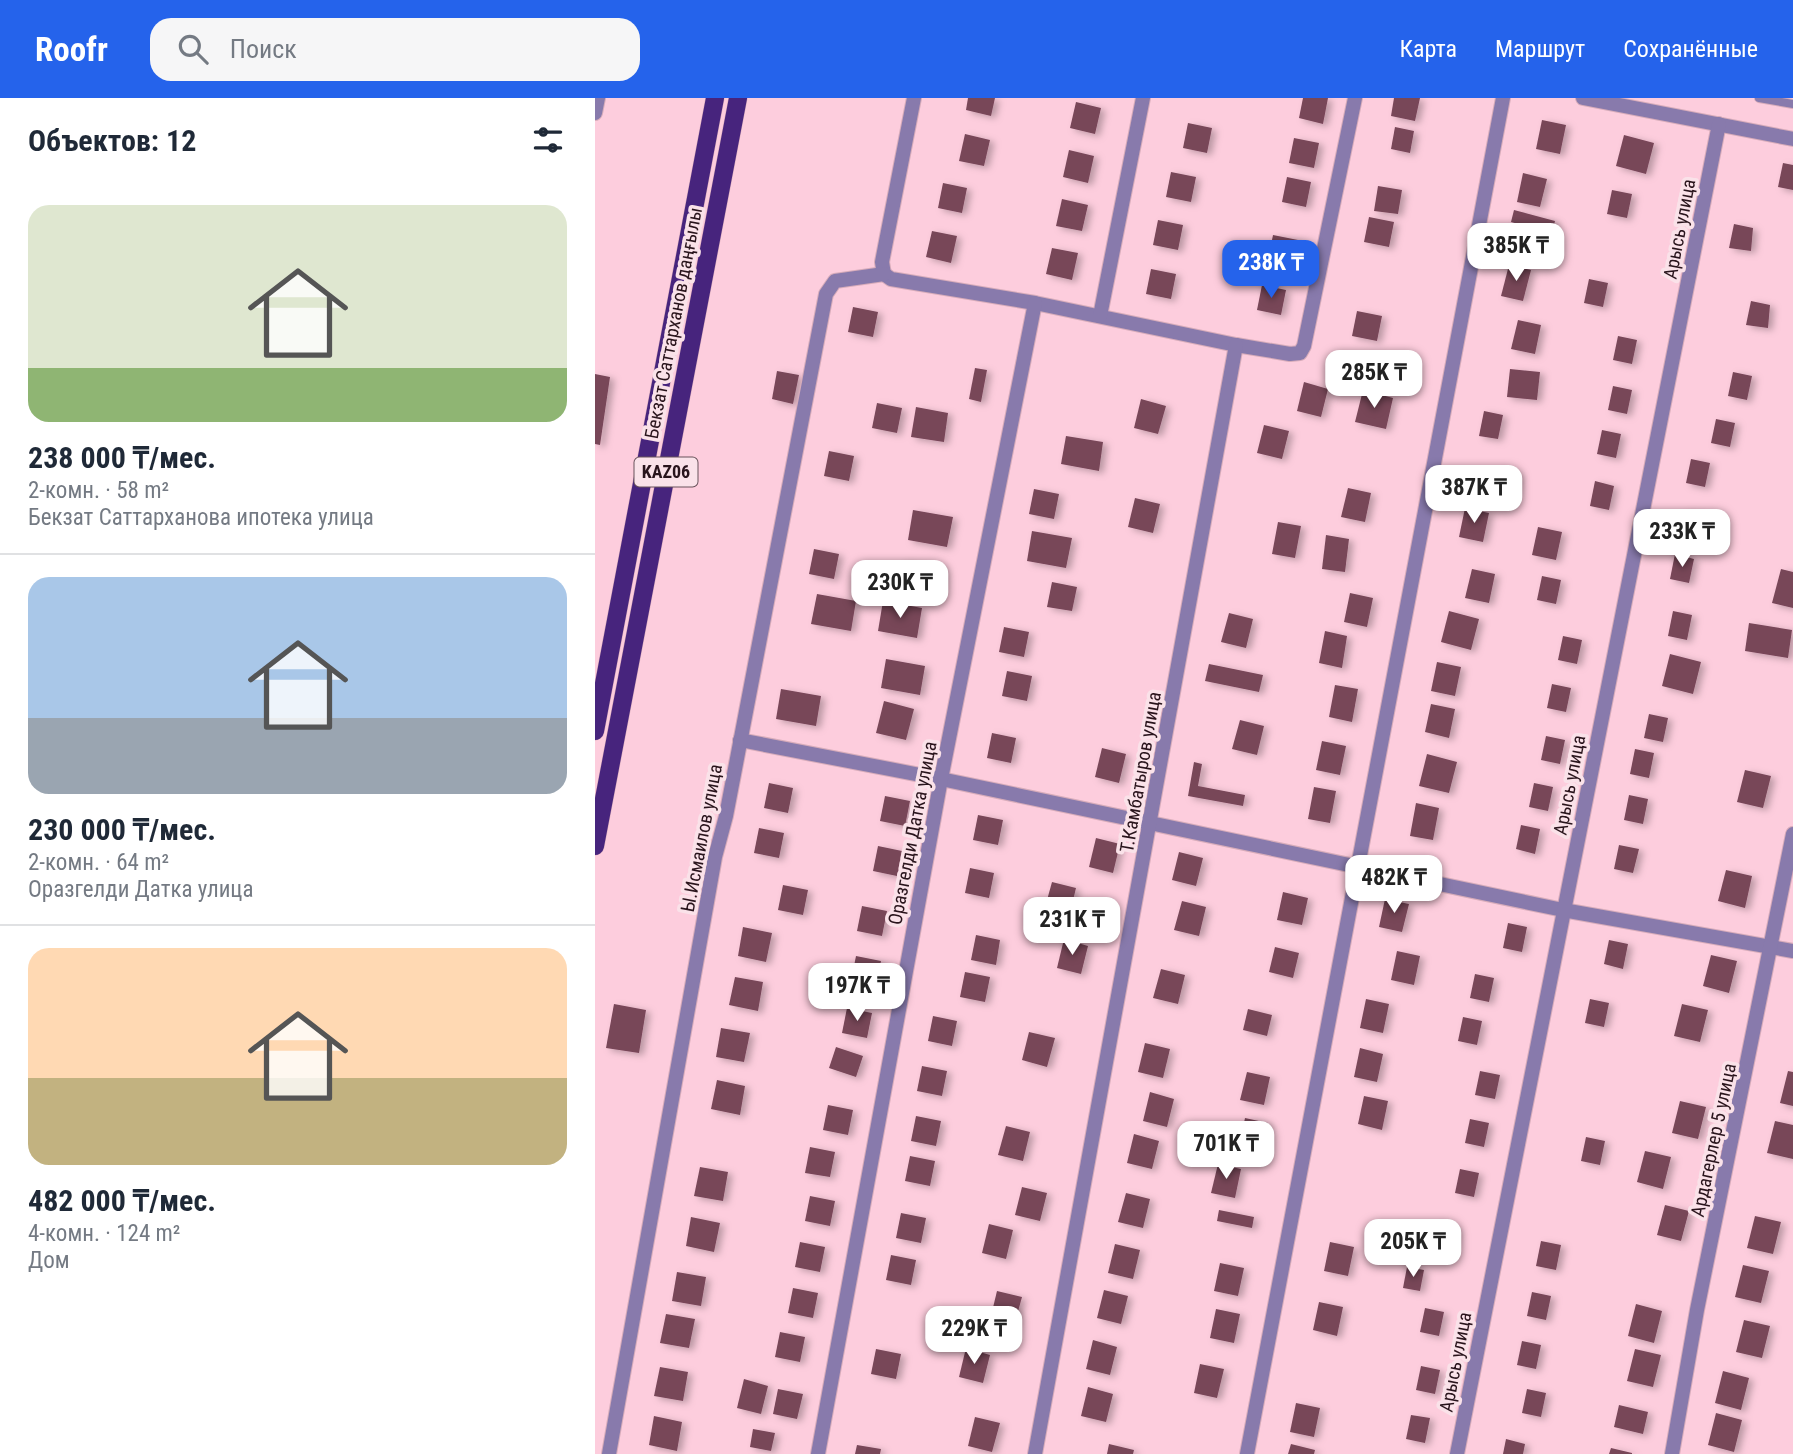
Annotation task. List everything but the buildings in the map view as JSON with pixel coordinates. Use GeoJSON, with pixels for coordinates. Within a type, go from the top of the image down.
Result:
{"type":"FeatureCollection","features":[{"type":"Feature","properties":{"kind":"main road","name":"Бекзат Саттарханов даңғылы"},"geometry":{"type":"LineString","coordinates":[[595,731],[715,98]]}},
{"type":"Feature","properties":{"kind":"main road","name":"Бекзат Саттарханов даңғылы"},"geometry":{"type":"LineString","coordinates":[[595,846],[603,758],[738,98]]}},
{"type":"Feature","properties":{"kind":"street"},"geometry":{"type":"LineString","coordinates":[[595,113],[598,98]]}},
{"type":"Feature","properties":{"kind":"street"},"geometry":{"type":"LineString","coordinates":[[913,98],[881,262],[884,274],[891,279],[1035,303],[1290,354],[1300,353],[1304,345],[1355,98]]}},
{"type":"Feature","properties":{"kind":"street"},"geometry":{"type":"LineString","coordinates":[[1100,316],[1143,98]]}},
{"type":"Feature","properties":{"kind":"street"},"geometry":{"type":"LineString","coordinates":[[1247,1454],[1503,98]]}},
{"type":"Feature","properties":{"kind":"street"},"geometry":{"type":"LineString","coordinates":[[1583,98],[1793,139]]}},
{"type":"Feature","properties":{"kind":"street","name":"Арысь улица"},"geometry":{"type":"LineString","coordinates":[[1457,1454],[1719,124]]}},
{"type":"Feature","properties":{"kind":"street","name":"Ы.Исмаилов улица"},"geometry":{"type":"LineString","coordinates":[[609,1454],[715,857],[726,816],[826,294],[835,281],[884,274]]}},
{"type":"Feature","properties":{"kind":"street","name":"Оразгелди Датка улица"},"geometry":{"type":"LineString","coordinates":[[818,1454],[941,779],[1035,303]]}},
{"type":"Feature","properties":{"kind":"street","name":"Т.Камбатыров улица"},"geometry":{"type":"LineString","coordinates":[[1035,1454],[1236,345]]}},
{"type":"Feature","properties":{"kind":"street"},"geometry":{"type":"LineString","coordinates":[[740,740],[941,779],[1563,910],[1793,951]]}},
{"type":"Feature","properties":{"kind":"street","name":"Ардагерлер 5 улица"},"geometry":{"type":"LineString","coordinates":[[1672,1454],[1697,1310],[1793,834]]}},
{"type":"Feature","properties":{"kind":"lane"},"geometry":{"type":"LineString","coordinates":[[1759,98],[1793,104]]}}]}
